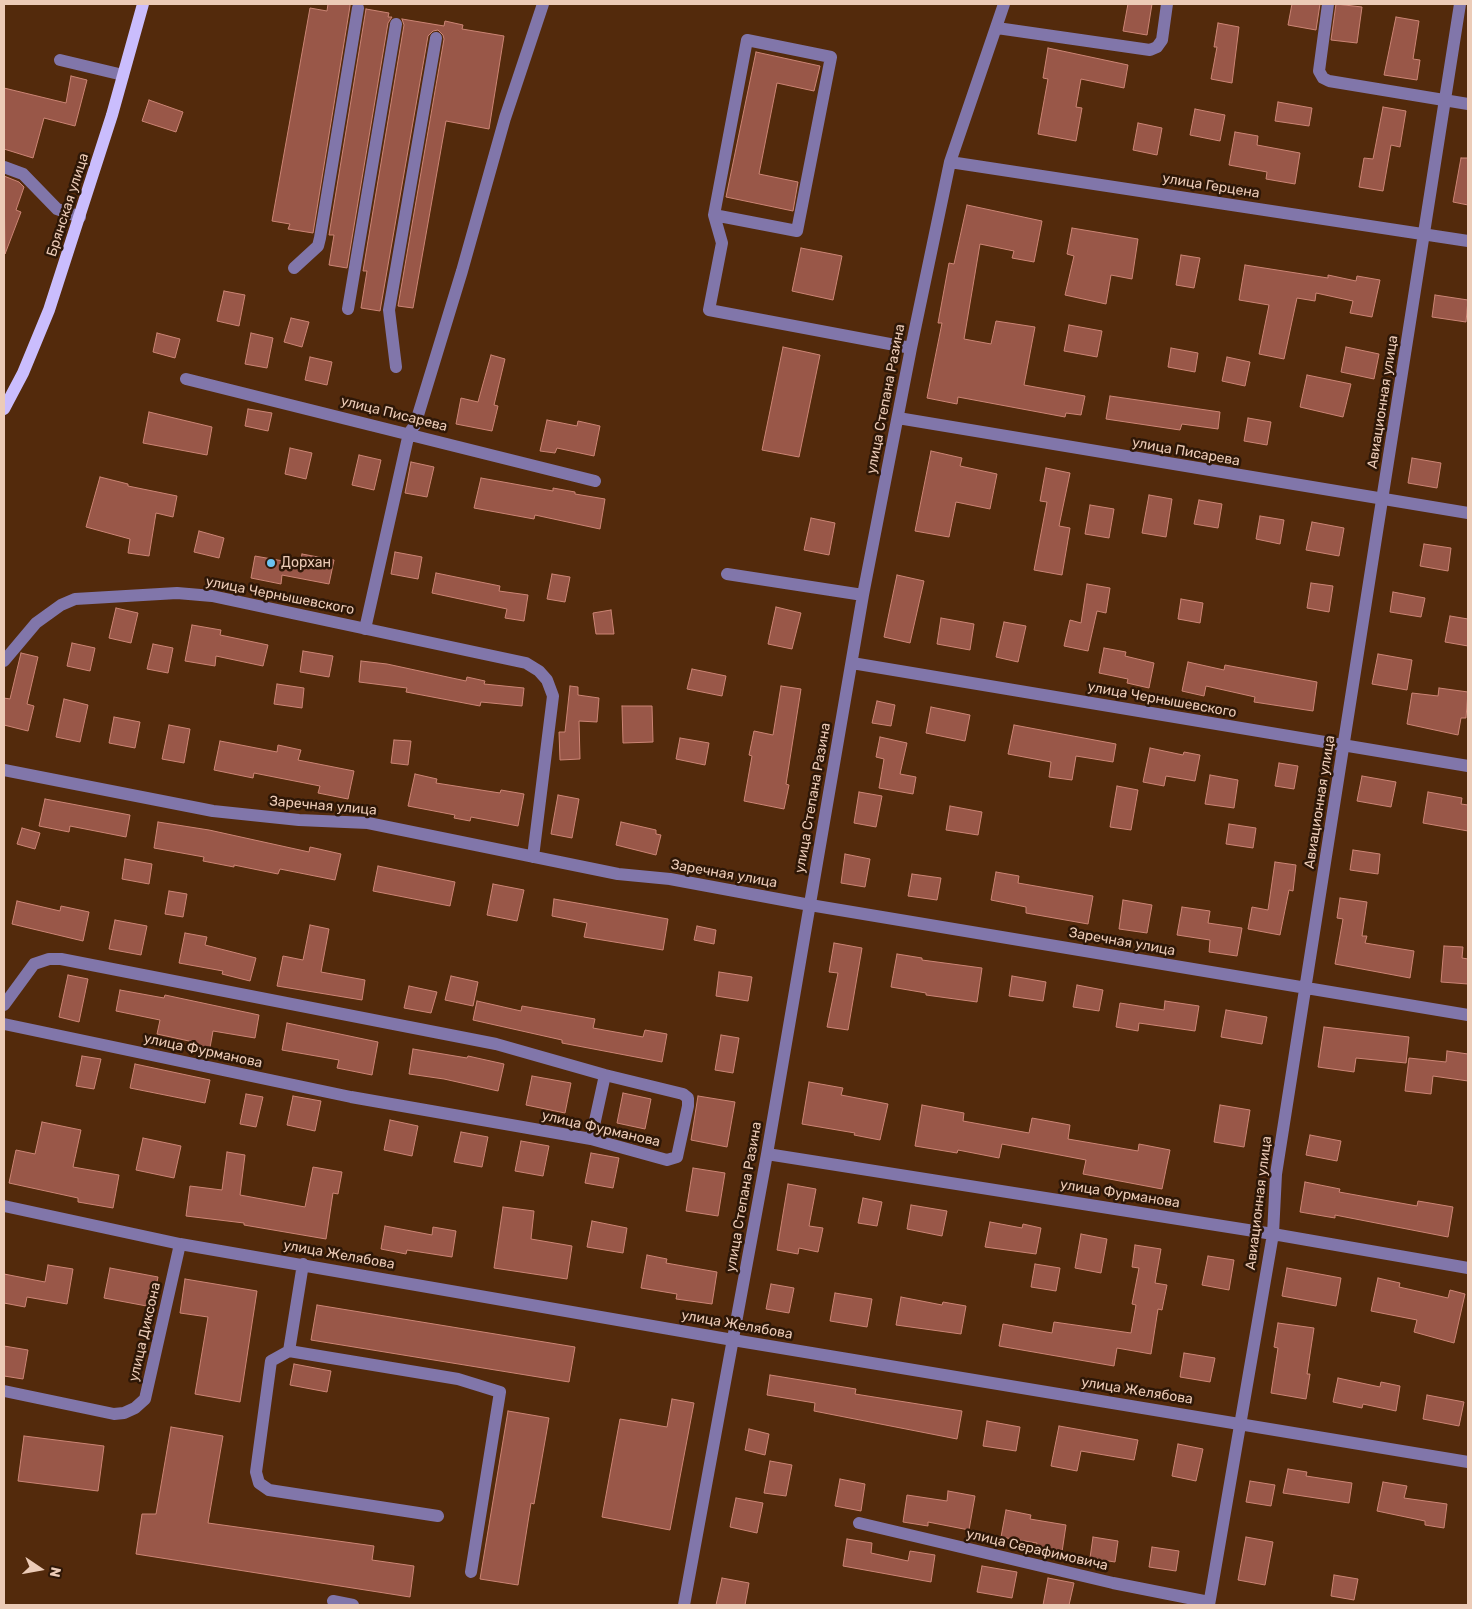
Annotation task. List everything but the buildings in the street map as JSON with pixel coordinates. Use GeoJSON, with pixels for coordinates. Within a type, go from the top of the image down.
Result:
{"type":"FeatureCollection","features":[{"type":"Feature","properties":{"kind":"main road","name":"Брянская улица"},"geometry":{"type":"LineString","coordinates":[[4,409],[23,373],[49,310],[80,217],[143,4]]}},
{"type":"Feature","properties":{"kind":"street"},"geometry":{"type":"LineString","coordinates":[[365,629],[409,433],[415,425],[462,271],[504,118],[543,4]]}},
{"type":"Feature","properties":{"kind":"street","name":"улица Степана Разина"},"geometry":{"type":"LineString","coordinates":[[684,1605],[767,1154],[863,595],[910,348],[950,162],[1004,4]]}},
{"type":"Feature","properties":{"kind":"street"},"geometry":{"type":"LineString","coordinates":[[997,28],[1150,50],[1157,47],[1162,40],[1167,4]]}},
{"type":"Feature","properties":{"kind":"street"},"geometry":{"type":"LineString","coordinates":[[1328,4],[1319,71],[1323,78],[1329,81],[1468,104]]}},
{"type":"Feature","properties":{"kind":"street","name":"Авиационная улица"},"geometry":{"type":"LineString","coordinates":[[1209,1604],[1272,1234],[1276,1174],[1345,746],[1460,4]]}},
{"type":"Feature","properties":{"kind":"street"},"geometry":{"type":"LineString","coordinates":[[294,268],[318,246],[320,238],[358,8]]}},
{"type":"Feature","properties":{"kind":"street"},"geometry":{"type":"LineString","coordinates":[[348,308],[396,24]]}},
{"type":"Feature","properties":{"kind":"street"},"geometry":{"type":"LineString","coordinates":[[396,366],[389,310],[436,38]]}},
{"type":"Feature","properties":{"kind":"street"},"geometry":{"type":"LineString","coordinates":[[714,215],[797,231],[831,57],[748,40],[714,215],[722,243],[709,310],[910,348]]}},
{"type":"Feature","properties":{"kind":"street"},"geometry":{"type":"LineString","coordinates":[[60,60],[123,75]]}},
{"type":"Feature","properties":{"kind":"street","name":"улица Герцена"},"geometry":{"type":"LineString","coordinates":[[950,162],[1468,241]]}},
{"type":"Feature","properties":{"kind":"street"},"geometry":{"type":"LineString","coordinates":[[4,167],[23,174],[39,193],[57,209],[80,217]]}},
{"type":"Feature","properties":{"kind":"street","name":"улица Писарева"},"geometry":{"type":"LineString","coordinates":[[186,379],[409,433],[595,481]]}},
{"type":"Feature","properties":{"kind":"street","name":"улица Писарева"},"geometry":{"type":"LineString","coordinates":[[898,418],[1468,514]]}},
{"type":"Feature","properties":{"kind":"street"},"geometry":{"type":"LineString","coordinates":[[727,574],[863,595]]}},
{"type":"Feature","properties":{"kind":"street","name":"улица Чернышевского"},"geometry":{"type":"LineString","coordinates":[[4,661],[36,623],[61,605],[75,599],[94,596],[177,593],[212,596],[526,663],[539,671],[547,680],[552,696],[533,857]]}},
{"type":"Feature","properties":{"kind":"street","name":"улица Чернышевского"},"geometry":{"type":"LineString","coordinates":[[852,663],[1468,766]]}},
{"type":"Feature","properties":{"kind":"street","name":"Заречная улица"},"geometry":{"type":"LineString","coordinates":[[4,770],[194,808],[299,820],[368,823],[618,874],[670,879],[810,905],[1468,1014]]}},
{"type":"Feature","properties":{"kind":"street","name":"улица Фурманова"},"geometry":{"type":"LineString","coordinates":[[4,1005],[34,964],[49,959],[61,959],[496,1044],[605,1075],[683,1094],[688,1098],[688,1106],[677,1157],[673,1160],[591,1139],[351,1097],[4,1024]]}},
{"type":"Feature","properties":{"kind":"street"},"geometry":{"type":"LineString","coordinates":[[591,1139],[605,1075]]}},
{"type":"Feature","properties":{"kind":"street","name":"улица Фурманова"},"geometry":{"type":"LineString","coordinates":[[767,1154],[1272,1234],[1468,1268]]}},
{"type":"Feature","properties":{"kind":"street","name":"улица Желябова"},"geometry":{"type":"LineString","coordinates":[[4,1206],[180,1244],[734,1340],[1468,1462]]}},
{"type":"Feature","properties":{"kind":"street","name":"улица Диксона"},"geometry":{"type":"LineString","coordinates":[[4,1391],[114,1414],[124,1413],[135,1408],[145,1399],[180,1244]]}},
{"type":"Feature","properties":{"kind":"street"},"geometry":{"type":"LineString","coordinates":[[289,1351],[303,1264]]}},
{"type":"Feature","properties":{"kind":"street"},"geometry":{"type":"LineString","coordinates":[[438,1516],[269,1490],[259,1483],[256,1472],[271,1361],[289,1351],[458,1379],[500,1392],[471,1572]]}},
{"type":"Feature","properties":{"kind":"street","name":"улица Серафимовича"},"geometry":{"type":"LineString","coordinates":[[859,1523],[1209,1604]]}},
{"type":"Feature","properties":{"kind":"street"},"geometry":{"type":"LineString","coordinates":[[333,1601],[353,1605]]}},
{"type":"Feature","properties":{"kind":"place","name":"Дорхан"},"geometry":{"type":"Point","coordinates":[271,563]}}]}
